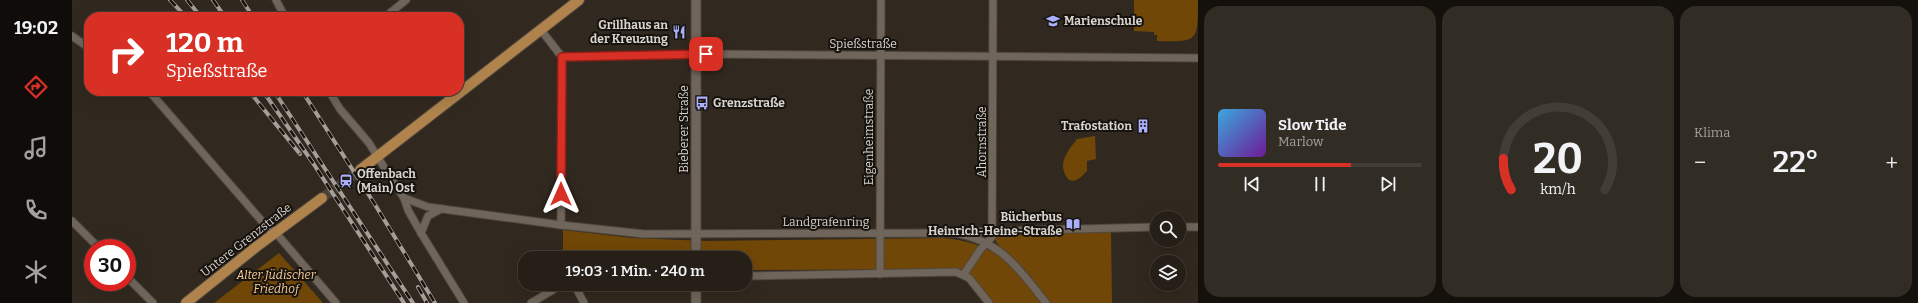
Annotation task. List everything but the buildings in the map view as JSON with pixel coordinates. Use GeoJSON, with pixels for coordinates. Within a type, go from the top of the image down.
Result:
{"type":"FeatureCollection","features":[{"type":"Feature","properties":{"kind":"main road"},"geometry":{"type":"LineString","coordinates":[[464,90],[579,0]]}},
{"type":"Feature","properties":{"kind":"main road"},"geometry":{"type":"LineString","coordinates":[[360,170],[456,96]]}},
{"type":"Feature","properties":{"kind":"main road","name":"Untere Grenzstraße"},"geometry":{"type":"LineString","coordinates":[[186,303],[256,247],[322,198]]}},
{"type":"Feature","properties":{"kind":"street"},"geometry":{"type":"LineString","coordinates":[[276,0],[282,12]]}},
{"type":"Feature","properties":{"kind":"street"},"geometry":{"type":"LineString","coordinates":[[391,12],[406,0]]}},
{"type":"Feature","properties":{"kind":"street","name":"Bieberer Straße"},"geometry":{"type":"LineString","coordinates":[[696,0],[696,251]]}},
{"type":"Feature","properties":{"kind":"street","name":"Eigenheimstraße"},"geometry":{"type":"LineString","coordinates":[[880,274],[881,0]]}},
{"type":"Feature","properties":{"kind":"street","name":"Ahornstraße"},"geometry":{"type":"LineString","coordinates":[[964,274],[980,250],[992,238],[993,230],[993,0]]}},
{"type":"Feature","properties":{"kind":"street"},"geometry":{"type":"LineString","coordinates":[[541,30],[562,57],[561,225]]}},
{"type":"Feature","properties":{"kind":"street"},"geometry":{"type":"LineString","coordinates":[[72,36],[84,44]]}},
{"type":"Feature","properties":{"kind":"street","name":"Spießstraße"},"geometry":{"type":"LineString","coordinates":[[562,57],[696,54],[1198,58]]}},
{"type":"Feature","properties":{"kind":"street"},"geometry":{"type":"LineString","coordinates":[[153,96],[264,224],[276,233],[336,303]]}},
{"type":"Feature","properties":{"kind":"street"},"geometry":{"type":"LineString","coordinates":[[332,96],[377,157],[404,198],[408,210],[420,233],[464,303]]}},
{"type":"Feature","properties":{"kind":"street","name":"Landgrafenring"},"geometry":{"type":"LineString","coordinates":[[404,198],[421,205],[441,209],[561,225],[644,234],[956,233],[993,230],[1150,227]]}},
{"type":"Feature","properties":{"kind":"street"},"geometry":{"type":"LineString","coordinates":[[420,233],[428,216],[441,209]]}},
{"type":"Feature","properties":{"kind":"street"},"geometry":{"type":"LineString","coordinates":[[72,221],[90,239]]}},
{"type":"Feature","properties":{"kind":"street"},"geometry":{"type":"LineString","coordinates":[[1186,227],[1198,227]]}},
{"type":"Feature","properties":{"kind":"street","name":"Landgrafenring"},"geometry":{"type":"LineString","coordinates":[[956,233],[971,236],[988,243],[1013,263],[1046,303]]}},
{"type":"Feature","properties":{"kind":"street"},"geometry":{"type":"LineString","coordinates":[[752,276],[956,272],[964,274],[969,278],[989,303]]}},
{"type":"Feature","properties":{"kind":"street"},"geometry":{"type":"LineString","coordinates":[[136,286],[153,303]]}},
{"type":"Feature","properties":{"kind":"street"},"geometry":{"type":"LineString","coordinates":[[531,303],[551,291]]}},
{"type":"Feature","properties":{"kind":"street"},"geometry":{"type":"LineString","coordinates":[[578,291],[584,303]]}},
{"type":"Feature","properties":{"kind":"street"},"geometry":{"type":"LineString","coordinates":[[696,291],[696,303]]}},
{"type":"Feature","properties":{"kind":"green space"},"geometry":{"type":"Polygon","coordinates":[[[1134,0],[1198,0],[1196,32],[1193,37],[1188,40],[1157,41],[1157,35],[1154,35],[1154,32],[1134,31],[1134,0]]]}},
{"type":"Feature","properties":{"kind":"green space"},"geometry":{"type":"Polygon","coordinates":[[[1095,136],[1096,159],[1087,161],[1087,171],[1079,178],[1074,181],[1069,180],[1063,169],[1064,159],[1077,139],[1095,136]]]}},
{"type":"Feature","properties":{"kind":"green space"},"geometry":{"type":"Polygon","coordinates":[[[563,230],[632,238],[706,241],[943,238],[977,245],[1000,257],[1020,277],[1041,303],[993,303],[971,276],[961,269],[752,270],[752,251],[563,251],[563,230]]]}},
{"type":"Feature","properties":{"kind":"green space"},"geometry":{"type":"Polygon","coordinates":[[[1111,231],[1112,303],[1051,303],[1028,273],[996,242],[995,239],[997,234],[1111,231]]]}},
{"type":"Feature","properties":{"kind":"green space","name":"Alter Jüdischer Friedhof"},"geometry":{"type":"Polygon","coordinates":[[[279,253],[323,303],[214,303],[279,253]]]}},
{"type":"Feature","properties":{"kind":"tunnel"},"geometry":{"type":"LineString","coordinates":[[322,198],[360,170]]}},
{"type":"Feature","properties":{"kind":"railway"},"geometry":{"type":"LineString","coordinates":[[170,0],[181,12]]}},
{"type":"Feature","properties":{"kind":"railway"},"geometry":{"type":"LineString","coordinates":[[187,0],[197,12]]}},
{"type":"Feature","properties":{"kind":"railway"},"geometry":{"type":"LineString","coordinates":[[213,0],[221,12]]}},
{"type":"Feature","properties":{"kind":"railway"},"geometry":{"type":"LineString","coordinates":[[242,0],[250,12]]}},
{"type":"Feature","properties":{"kind":"railway"},"geometry":{"type":"LineString","coordinates":[[253,96],[300,154]]}},
{"type":"Feature","properties":{"kind":"railway"},"geometry":{"type":"LineString","coordinates":[[266,96],[313,163],[404,303]]}},
{"type":"Feature","properties":{"kind":"railway"},"geometry":{"type":"LineString","coordinates":[[277,96],[413,303]]}},
{"type":"Feature","properties":{"kind":"railway"},"geometry":{"type":"LineString","coordinates":[[305,96],[374,203],[435,303]]}},
{"type":"Feature","properties":{"kind":"railway"},"geometry":{"type":"LineString","coordinates":[[418,287],[427,303]]}},
{"type":"Feature","properties":{"kind":"place","name":"Marienschule"},"geometry":{"type":"Point","coordinates":[1053,21]}},
{"type":"Feature","properties":{"kind":"place","name":"Grillhaus an der Kreuzung"},"geometry":{"type":"Point","coordinates":[679,32]}},
{"type":"Feature","properties":{"kind":"place","name":"Grenzstraße"},"geometry":{"type":"Point","coordinates":[702,103]}},
{"type":"Feature","properties":{"kind":"place","name":"Trafostation"},"geometry":{"type":"Point","coordinates":[1143,126]}},
{"type":"Feature","properties":{"kind":"place","name":"Offenbach (Main) Ost"},"geometry":{"type":"Point","coordinates":[346,181]}},
{"type":"Feature","properties":{"kind":"place","name":"Bücherbus Heinrich-Heine-Straße"},"geometry":{"type":"Point","coordinates":[1073,224]}},
{"type":"Feature","properties":{"kind":"route"},"geometry":{"type":"LineString","coordinates":[[561,194],[562,57],[706,54]]}}]}
